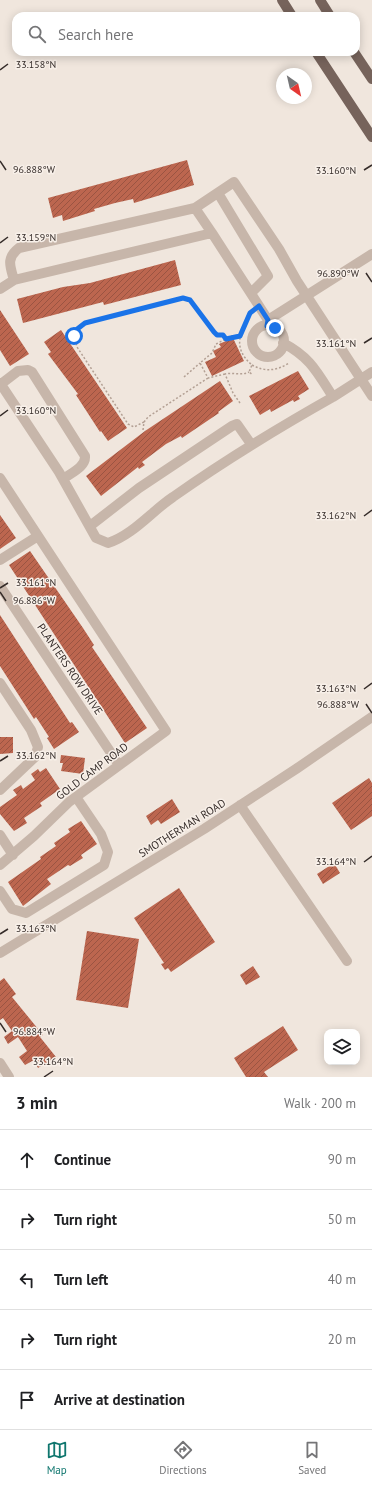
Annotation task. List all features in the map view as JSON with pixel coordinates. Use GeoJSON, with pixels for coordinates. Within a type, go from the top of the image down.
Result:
{"type":"FeatureCollection","features":[{"type":"Feature","properties":{"kind":"main road"},"geometry":{"type":"LineString","coordinates":[[282,0],[290,12]]}},
{"type":"Feature","properties":{"kind":"main road"},"geometry":{"type":"LineString","coordinates":[[320,0],[328,12]]}},
{"type":"Feature","properties":{"kind":"main road"},"geometry":{"type":"LineString","coordinates":[[319,56],[372,137]]}},
{"type":"Feature","properties":{"kind":"main road"},"geometry":{"type":"LineString","coordinates":[[357,56],[371,76]]}},
{"type":"Feature","properties":{"kind":"street"},"geometry":{"type":"LineString","coordinates":[[14,280],[9,264],[10,257],[19,248],[195,208],[234,182],[279,249],[289,270],[372,396]]}},
{"type":"Feature","properties":{"kind":"street"},"geometry":{"type":"LineString","coordinates":[[218,193],[268,276],[251,293]]}},
{"type":"Feature","properties":{"kind":"street"},"geometry":{"type":"LineString","coordinates":[[195,208],[251,293],[268,323],[279,330],[283,343],[280,351],[273,356],[264,357],[256,352],[252,344],[253,336],[258,329],[268,323],[306,296],[372,254]]}},
{"type":"Feature","properties":{"kind":"street"},"geometry":{"type":"LineString","coordinates":[[0,289],[14,280],[212,233]]}},
{"type":"Feature","properties":{"kind":"street"},"geometry":{"type":"LineString","coordinates":[[283,343],[300,352],[315,368],[333,396]]}},
{"type":"Feature","properties":{"kind":"street"},"geometry":{"type":"LineString","coordinates":[[63,479],[81,466],[86,459],[85,456],[32,372],[28,370],[18,371],[0,383],[63,479],[96,538],[102,542],[108,543],[115,541],[171,498],[251,444],[372,372]]}},
{"type":"Feature","properties":{"kind":"street"},"geometry":{"type":"LineString","coordinates":[[90,526],[139,488],[232,426],[237,424],[251,444]]}},
{"type":"Feature","properties":{"kind":"street"},"geometry":{"type":"LineString","coordinates":[[0,478],[38,536],[0,560]]}},
{"type":"Feature","properties":{"kind":"street","name":"GOLD CAMP ROAD"},"geometry":{"type":"LineString","coordinates":[[0,865],[13,855],[76,797],[166,731],[38,536]]}},
{"type":"Feature","properties":{"kind":"street","name":"PLANTERS ROW DRIVE"},"geometry":{"type":"LineString","coordinates":[[0,586],[119,765]]}},
{"type":"Feature","properties":{"kind":"street"},"geometry":{"type":"LineString","coordinates":[[0,683],[31,730],[38,747],[35,757],[0,790]]}},
{"type":"Feature","properties":{"kind":"street","name":"SMOTHERMAN ROAD"},"geometry":{"type":"LineString","coordinates":[[0,953],[240,805],[372,717]]}},
{"type":"Feature","properties":{"kind":"street"},"geometry":{"type":"LineString","coordinates":[[0,891],[12,908],[26,913],[104,865],[108,852],[101,834],[76,797]]}},
{"type":"Feature","properties":{"kind":"street"},"geometry":{"type":"LineString","coordinates":[[240,805],[347,961]]}},
{"type":"Feature","properties":{"kind":"street"},"geometry":{"type":"LineString","coordinates":[[0,835],[13,855]]}},
{"type":"Feature","properties":{"kind":"street"},"geometry":{"type":"LineString","coordinates":[[0,1063],[9,1077]]}},
{"type":"Feature","properties":{"kind":"path"},"geometry":{"type":"LineString","coordinates":[[226,339],[223,335],[217,335],[214,332],[190,300],[183,298],[81,325],[74,336],[78,347],[128,424],[134,427],[144,422],[208,378],[234,372],[246,374],[249,372]]}},
{"type":"Feature","properties":{"kind":"path"},"geometry":{"type":"LineString","coordinates":[[259,306],[250,313],[240,336],[240,347],[245,358],[252,365],[258,368],[272,370],[289,363]]}},
{"type":"Feature","properties":{"kind":"path"},"geometry":{"type":"LineString","coordinates":[[184,377],[212,353],[216,344],[226,339],[240,336]]}},
{"type":"Feature","properties":{"kind":"path"},"geometry":{"type":"LineString","coordinates":[[200,363],[208,378]]}},
{"type":"Feature","properties":{"kind":"path"},"geometry":{"type":"LineString","coordinates":[[249,372],[252,365]]}},
{"type":"Feature","properties":{"kind":"path"},"geometry":{"type":"LineString","coordinates":[[249,372],[253,375]]}},
{"type":"Feature","properties":{"kind":"path"},"geometry":{"type":"LineString","coordinates":[[226,374],[233,393],[240,403]]}},
{"type":"Feature","properties":{"kind":"path"},"geometry":{"type":"LineString","coordinates":[[143,430],[144,422]]}},
{"type":"Feature","properties":{"kind":"building"},"geometry":{"type":"Polygon","coordinates":[[[187,160],[194,185],[134,203],[133,199],[115,203],[63,221],[62,215],[53,218],[48,198],[187,160]]]}},
{"type":"Feature","properties":{"kind":"building"},"geometry":{"type":"Polygon","coordinates":[[[175,260],[181,285],[104,305],[103,302],[23,323],[17,299],[63,287],[90,283],[175,260]]]}},
{"type":"Feature","properties":{"kind":"building"},"geometry":{"type":"Polygon","coordinates":[[[0,310],[29,354],[10,366],[0,350],[0,310]]]}},
{"type":"Feature","properties":{"kind":"building"},"geometry":{"type":"Polygon","coordinates":[[[61,330],[127,428],[108,441],[101,431],[100,432],[76,395],[78,394],[48,354],[51,352],[44,342],[61,330]]]}},
{"type":"Feature","properties":{"kind":"building"},"geometry":{"type":"Polygon","coordinates":[[[233,338],[244,361],[212,376],[205,362],[216,357],[213,351],[221,347],[219,344],[233,338]]]}},
{"type":"Feature","properties":{"kind":"building"},"geometry":{"type":"Polygon","coordinates":[[[298,371],[309,389],[298,396],[300,399],[294,402],[293,400],[271,412],[270,409],[260,415],[249,396],[298,371]]]}},
{"type":"Feature","properties":{"kind":"building"},"geometry":{"type":"Polygon","coordinates":[[[220,381],[233,401],[218,412],[219,413],[182,438],[181,436],[166,444],[142,462],[145,465],[139,469],[138,467],[101,496],[86,476],[145,431],[220,381]]]}},
{"type":"Feature","properties":{"kind":"building"},"geometry":{"type":"Polygon","coordinates":[[[0,515],[16,538],[0,549],[0,515]]]}},
{"type":"Feature","properties":{"kind":"building"},"geometry":{"type":"Polygon","coordinates":[[[30,551],[83,628],[94,645],[92,647],[147,728],[125,743],[9,565],[30,551]]]}},
{"type":"Feature","properties":{"kind":"building"},"geometry":{"type":"Polygon","coordinates":[[[0,615],[70,723],[72,722],[79,732],[54,749],[47,738],[49,737],[36,717],[34,719],[0,666],[0,615]]]}},
{"type":"Feature","properties":{"kind":"building"},"geometry":{"type":"Polygon","coordinates":[[[0,737],[13,737],[13,753],[0,754],[0,737]]]}},
{"type":"Feature","properties":{"kind":"building"},"geometry":{"type":"Polygon","coordinates":[[[61,755],[85,758],[83,774],[61,771],[63,763],[60,763],[61,755]]]}},
{"type":"Feature","properties":{"kind":"building"},"geometry":{"type":"Polygon","coordinates":[[[46,768],[60,789],[40,803],[42,806],[24,818],[27,823],[14,831],[0,814],[0,807],[17,795],[13,790],[21,785],[23,789],[35,780],[31,774],[38,769],[40,772],[46,768]]]}},
{"type":"Feature","properties":{"kind":"building"},"geometry":{"type":"Polygon","coordinates":[[[369,778],[372,783],[372,816],[351,830],[332,803],[369,778]]]}},
{"type":"Feature","properties":{"kind":"building"},"geometry":{"type":"Polygon","coordinates":[[[172,799],[180,812],[161,824],[158,820],[151,825],[146,816],[172,799]]]}},
{"type":"Feature","properties":{"kind":"building"},"geometry":{"type":"Polygon","coordinates":[[[81,821],[97,844],[81,855],[83,858],[70,866],[68,865],[47,879],[51,884],[23,906],[8,882],[41,859],[40,857],[56,846],[54,843],[70,832],[68,829],[81,821]]]}},
{"type":"Feature","properties":{"kind":"building"},"geometry":{"type":"Polygon","coordinates":[[[334,863],[340,873],[323,884],[317,874],[334,863]]]}},
{"type":"Feature","properties":{"kind":"building"},"geometry":{"type":"Polygon","coordinates":[[[179,888],[215,942],[171,972],[168,968],[165,970],[161,964],[164,963],[134,918],[179,888]]]}},
{"type":"Feature","properties":{"kind":"building"},"geometry":{"type":"Polygon","coordinates":[[[87,931],[139,939],[128,1008],[76,1000],[87,931]]]}},
{"type":"Feature","properties":{"kind":"building"},"geometry":{"type":"Polygon","coordinates":[[[253,966],[260,977],[246,985],[240,975],[253,966]]]}},
{"type":"Feature","properties":{"kind":"building"},"geometry":{"type":"Polygon","coordinates":[[[4,978],[16,994],[12,997],[43,1035],[40,1037],[56,1057],[38,1068],[34,1060],[25,1065],[19,1057],[27,1051],[18,1037],[8,1044],[4,1037],[12,1031],[3,1018],[0,1020],[0,981],[4,978]]]}},
{"type":"Feature","properties":{"kind":"building"},"geometry":{"type":"Polygon","coordinates":[[[283,1026],[298,1050],[264,1072],[268,1077],[246,1077],[234,1058],[283,1026]]]}},
{"type":"Feature","properties":{"kind":"route"},"geometry":{"type":"LineString","coordinates":[[74,336],[76,330],[85,323],[183,298],[190,300],[214,332],[217,335],[223,335],[226,339],[232,336],[240,336],[241,330],[249,318],[250,313],[259,306],[268,320],[267,326],[275,328]]}}]}
